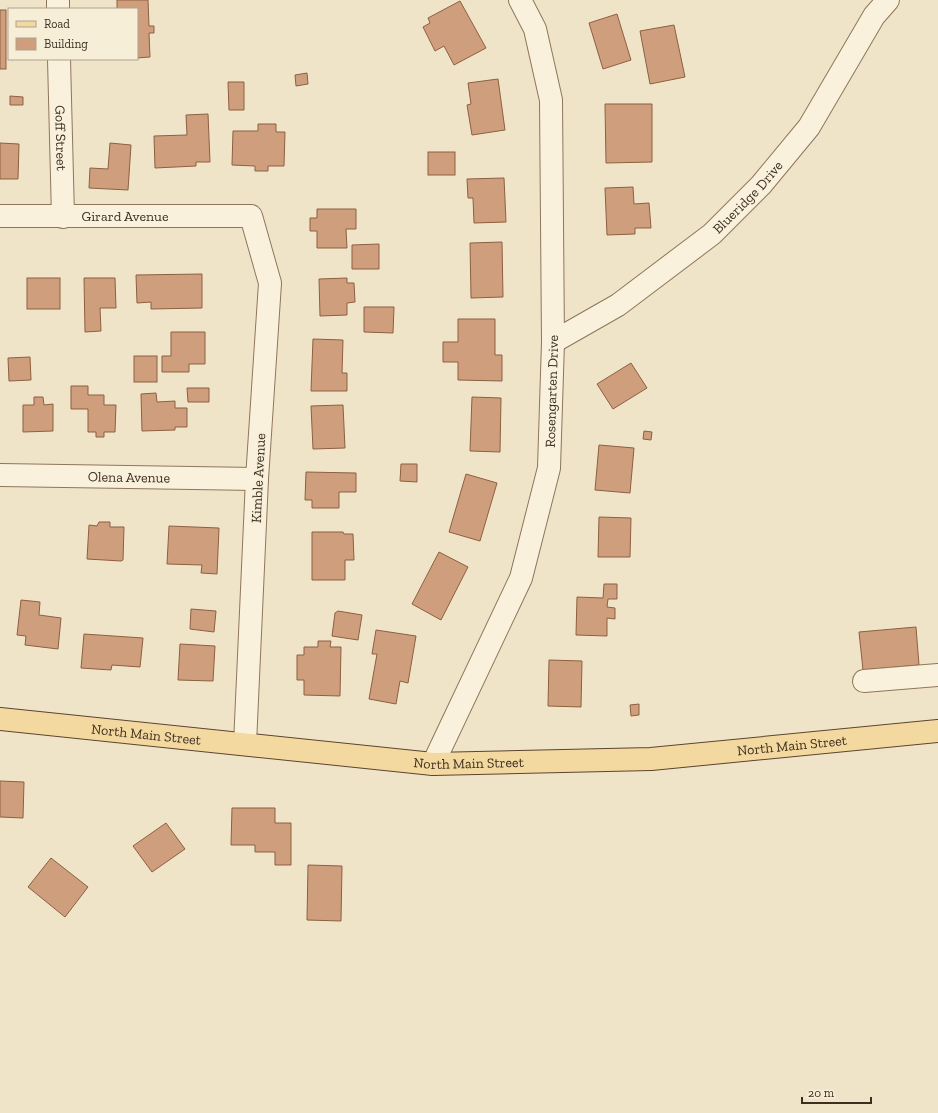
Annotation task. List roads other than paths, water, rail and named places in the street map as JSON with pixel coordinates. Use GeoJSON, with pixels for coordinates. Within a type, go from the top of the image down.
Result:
{"type":"FeatureCollection","features":[{"type":"Feature","properties":{"kind":"main road","name":"North Main Street"},"geometry":{"type":"LineString","coordinates":[[0,719],[433,764],[651,759],[938,731]]}},
{"type":"Feature","properties":{"kind":"street","name":"Rosengarten Drive"},"geometry":{"type":"LineString","coordinates":[[433,764],[521,578],[549,468],[553,342],[551,100],[535,29],[520,0]]}},
{"type":"Feature","properties":{"kind":"street","name":"Blueridge Drive"},"geometry":{"type":"LineString","coordinates":[[553,342],[618,305],[712,234],[761,185],[809,127],[874,16],[888,0]]}},
{"type":"Feature","properties":{"kind":"street","name":"Goff Street"},"geometry":{"type":"LineString","coordinates":[[60,60],[62,217]]}},
{"type":"Feature","properties":{"kind":"street","name":"Girard Avenue"},"geometry":{"type":"LineString","coordinates":[[0,216],[251,216]]}},
{"type":"Feature","properties":{"kind":"street","name":"Kimble Avenue"},"geometry":{"type":"LineString","coordinates":[[245,744],[258,479],[270,283],[251,216]]}},
{"type":"Feature","properties":{"kind":"street","name":"Olena Avenue"},"geometry":{"type":"LineString","coordinates":[[0,475],[258,479]]}},
{"type":"Feature","properties":{"kind":"street"},"geometry":{"type":"LineString","coordinates":[[864,681],[938,675]]}}]}
